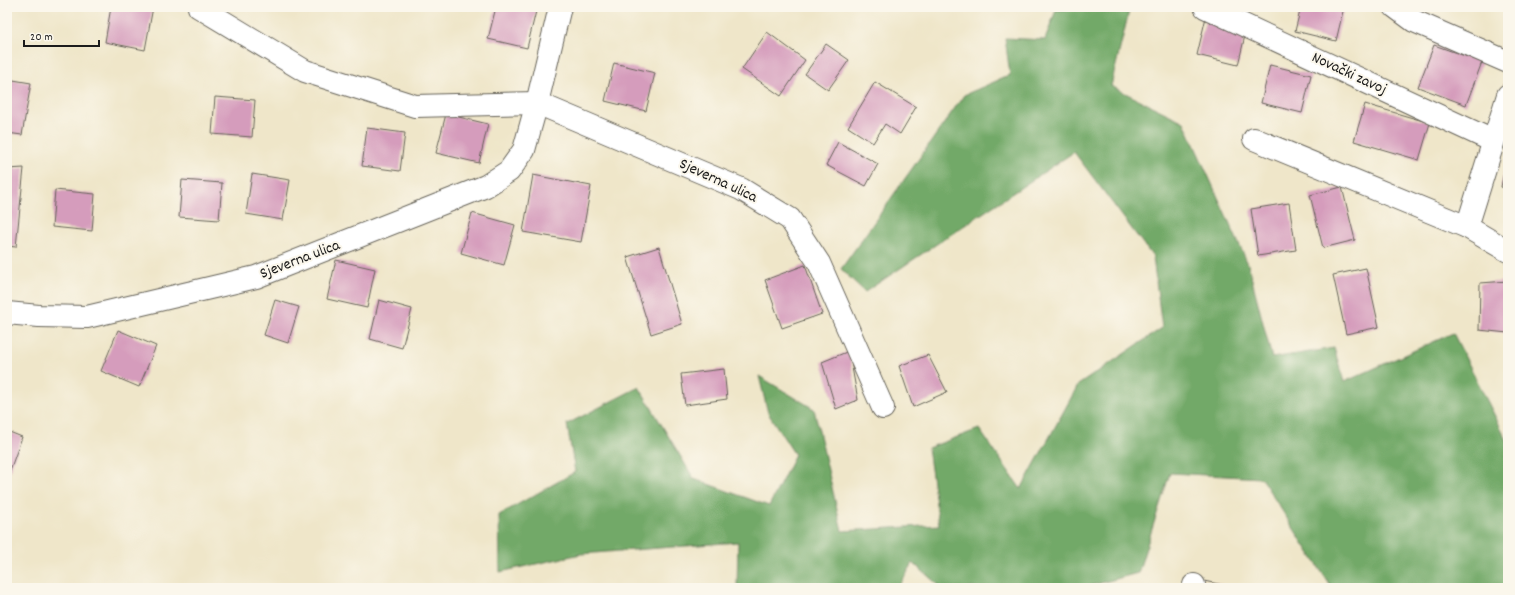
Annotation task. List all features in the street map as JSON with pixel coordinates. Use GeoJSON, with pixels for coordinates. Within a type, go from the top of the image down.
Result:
{"type":"FeatureCollection","features":[{"type":"Feature","properties":{"kind":"street","name":"Sjeverna ulica"},"geometry":{"type":"LineString","coordinates":[[199,7],[305,71],[415,106],[537,103],[742,189],[790,219],[819,263],[883,408]]}},
{"type":"Feature","properties":{"kind":"street","name":"Sjeverna ulica"},"geometry":{"type":"LineString","coordinates":[[7,313],[39,316],[87,317],[256,277],[486,186],[509,171],[524,150],[560,7]]}},
{"type":"Feature","properties":{"kind":"street","name":"Novački zavoj"},"geometry":{"type":"LineString","coordinates":[[1204,7],[1493,140]]}},
{"type":"Feature","properties":{"kind":"street"},"geometry":{"type":"LineString","coordinates":[[1395,7],[1414,21],[1508,62]]}},
{"type":"Feature","properties":{"kind":"street"},"geometry":{"type":"LineString","coordinates":[[1467,227],[1508,95]]}},
{"type":"Feature","properties":{"kind":"street"},"geometry":{"type":"LineString","coordinates":[[1254,139],[1467,227],[1508,251]]}},
{"type":"Feature","properties":{"kind":"green space"},"geometry":{"type":"Polygon","coordinates":[[[1130,7],[1111,86],[1184,122],[1248,264],[1272,358],[1334,348],[1344,382],[1453,333],[1508,442],[1508,588],[1332,588],[1261,478],[1170,473],[1138,573],[1082,588],[942,588],[913,563],[898,588],[737,588],[738,542],[581,554],[500,572],[499,515],[575,472],[567,424],[639,387],[694,479],[769,506],[795,455],[768,413],[759,376],[814,409],[842,531],[939,525],[928,448],[979,429],[1021,489],[1078,385],[1162,328],[1153,257],[1074,152],[865,292],[841,269],[964,95],[1010,75],[1005,38],[1045,40],[1056,10],[1130,7]]]}},
{"type":"Feature","properties":{"kind":"building"},"geometry":{"type":"Polygon","coordinates":[[[111,7],[153,7],[145,50],[105,42],[111,7]]]}},
{"type":"Feature","properties":{"kind":"building"},"geometry":{"type":"Polygon","coordinates":[[[496,7],[537,7],[527,48],[488,39],[496,7]]]}},
{"type":"Feature","properties":{"kind":"building"},"geometry":{"type":"Polygon","coordinates":[[[1301,7],[1344,7],[1336,41],[1295,31],[1301,7]]]}},
{"type":"Feature","properties":{"kind":"building"},"geometry":{"type":"Polygon","coordinates":[[[1206,17],[1247,27],[1238,65],[1197,55],[1206,17]]]}},
{"type":"Feature","properties":{"kind":"building"},"geometry":{"type":"Polygon","coordinates":[[[767,32],[805,60],[781,96],[742,69],[767,32]]]}},
{"type":"Feature","properties":{"kind":"building"},"geometry":{"type":"Polygon","coordinates":[[[826,44],[849,60],[828,90],[805,74],[826,44]]]}},
{"type":"Feature","properties":{"kind":"building"},"geometry":{"type":"Polygon","coordinates":[[[1434,45],[1482,62],[1466,105],[1418,87],[1434,45]]]}},
{"type":"Feature","properties":{"kind":"building"},"geometry":{"type":"Polygon","coordinates":[[[614,63],[655,73],[646,111],[605,101],[614,63]]]}},
{"type":"Feature","properties":{"kind":"building"},"geometry":{"type":"Polygon","coordinates":[[[1270,65],[1311,75],[1302,113],[1261,103],[1270,65]]]}},
{"type":"Feature","properties":{"kind":"building"},"geometry":{"type":"Polygon","coordinates":[[[7,79],[31,83],[22,135],[7,133],[7,79]]]}},
{"type":"Feature","properties":{"kind":"building"},"geometry":{"type":"Polygon","coordinates":[[[875,82],[916,107],[900,134],[885,124],[873,143],[848,127],[875,82]]]}},
{"type":"Feature","properties":{"kind":"building"},"geometry":{"type":"Polygon","coordinates":[[[215,97],[255,100],[252,137],[212,134],[215,97]]]}},
{"type":"Feature","properties":{"kind":"building"},"geometry":{"type":"Polygon","coordinates":[[[1365,104],[1430,123],[1419,160],[1354,141],[1365,104]]]}},
{"type":"Feature","properties":{"kind":"building"},"geometry":{"type":"Polygon","coordinates":[[[446,114],[488,124],[479,163],[436,153],[446,114]]]}},
{"type":"Feature","properties":{"kind":"building"},"geometry":{"type":"Polygon","coordinates":[[[367,128],[405,133],[400,171],[362,166],[367,128]]]}},
{"type":"Feature","properties":{"kind":"building"},"geometry":{"type":"Polygon","coordinates":[[[838,142],[878,164],[866,186],[826,165],[838,142]]]}},
{"type":"Feature","properties":{"kind":"building"},"geometry":{"type":"Polygon","coordinates":[[[1508,157],[1508,189],[1501,187],[1508,157]]]}},
{"type":"Feature","properties":{"kind":"building"},"geometry":{"type":"Polygon","coordinates":[[[24,168],[16,247],[7,246],[7,169],[24,168]]]}},
{"type":"Feature","properties":{"kind":"building"},"geometry":{"type":"Polygon","coordinates":[[[252,174],[290,180],[283,220],[246,214],[252,174]]]}},
{"type":"Feature","properties":{"kind":"building"},"geometry":{"type":"Polygon","coordinates":[[[533,175],[591,186],[581,242],[523,232],[533,175]]]}},
{"type":"Feature","properties":{"kind":"building"},"geometry":{"type":"Polygon","coordinates":[[[182,180],[222,183],[219,220],[179,217],[182,180]]]}},
{"type":"Feature","properties":{"kind":"building"},"geometry":{"type":"Polygon","coordinates":[[[1342,187],[1355,240],[1323,248],[1310,195],[1342,187]]]}},
{"type":"Feature","properties":{"kind":"building"},"geometry":{"type":"Polygon","coordinates":[[[55,190],[95,194],[92,231],[52,227],[55,190]]]}},
{"type":"Feature","properties":{"kind":"building"},"geometry":{"type":"Polygon","coordinates":[[[1289,203],[1296,250],[1258,256],[1251,209],[1289,203]]]}},
{"type":"Feature","properties":{"kind":"building"},"geometry":{"type":"Polygon","coordinates":[[[472,213],[515,225],[504,265],[461,253],[472,213]]]}},
{"type":"Feature","properties":{"kind":"building"},"geometry":{"type":"Polygon","coordinates":[[[659,247],[682,324],[651,334],[627,257],[659,247]]]}},
{"type":"Feature","properties":{"kind":"building"},"geometry":{"type":"Polygon","coordinates":[[[336,260],[375,269],[367,308],[327,299],[336,260]]]}},
{"type":"Feature","properties":{"kind":"building"},"geometry":{"type":"Polygon","coordinates":[[[805,265],[822,314],[782,328],[765,280],[805,265]]]}},
{"type":"Feature","properties":{"kind":"building"},"geometry":{"type":"Polygon","coordinates":[[[1366,268],[1379,327],[1346,334],[1333,275],[1366,268]]]}},
{"type":"Feature","properties":{"kind":"building"},"geometry":{"type":"Polygon","coordinates":[[[1508,281],[1508,333],[1479,330],[1480,283],[1508,281]]]}},
{"type":"Feature","properties":{"kind":"building"},"geometry":{"type":"Polygon","coordinates":[[[275,300],[299,307],[288,343],[264,335],[275,300]]]}},
{"type":"Feature","properties":{"kind":"building"},"geometry":{"type":"Polygon","coordinates":[[[379,300],[412,309],[402,348],[370,339],[379,300]]]}},
{"type":"Feature","properties":{"kind":"building"},"geometry":{"type":"Polygon","coordinates":[[[118,330],[156,346],[139,387],[101,371],[118,330]]]}},
{"type":"Feature","properties":{"kind":"building"},"geometry":{"type":"Polygon","coordinates":[[[849,351],[858,400],[836,409],[822,362],[849,351]]]}},
{"type":"Feature","properties":{"kind":"building"},"geometry":{"type":"Polygon","coordinates":[[[928,355],[947,392],[913,407],[899,366],[928,355]]]}},
{"type":"Feature","properties":{"kind":"building"},"geometry":{"type":"Polygon","coordinates":[[[724,369],[727,399],[685,405],[681,374],[724,369]]]}},
{"type":"Feature","properties":{"kind":"building"},"geometry":{"type":"Polygon","coordinates":[[[7,431],[22,437],[9,473],[7,472],[7,431]]]}},
{"type":"Feature","properties":{"kind":"building"},"geometry":{"type":"Polygon","coordinates":[[[1199,580],[1228,586],[1228,588],[1198,588],[1199,580]]]}}]}
